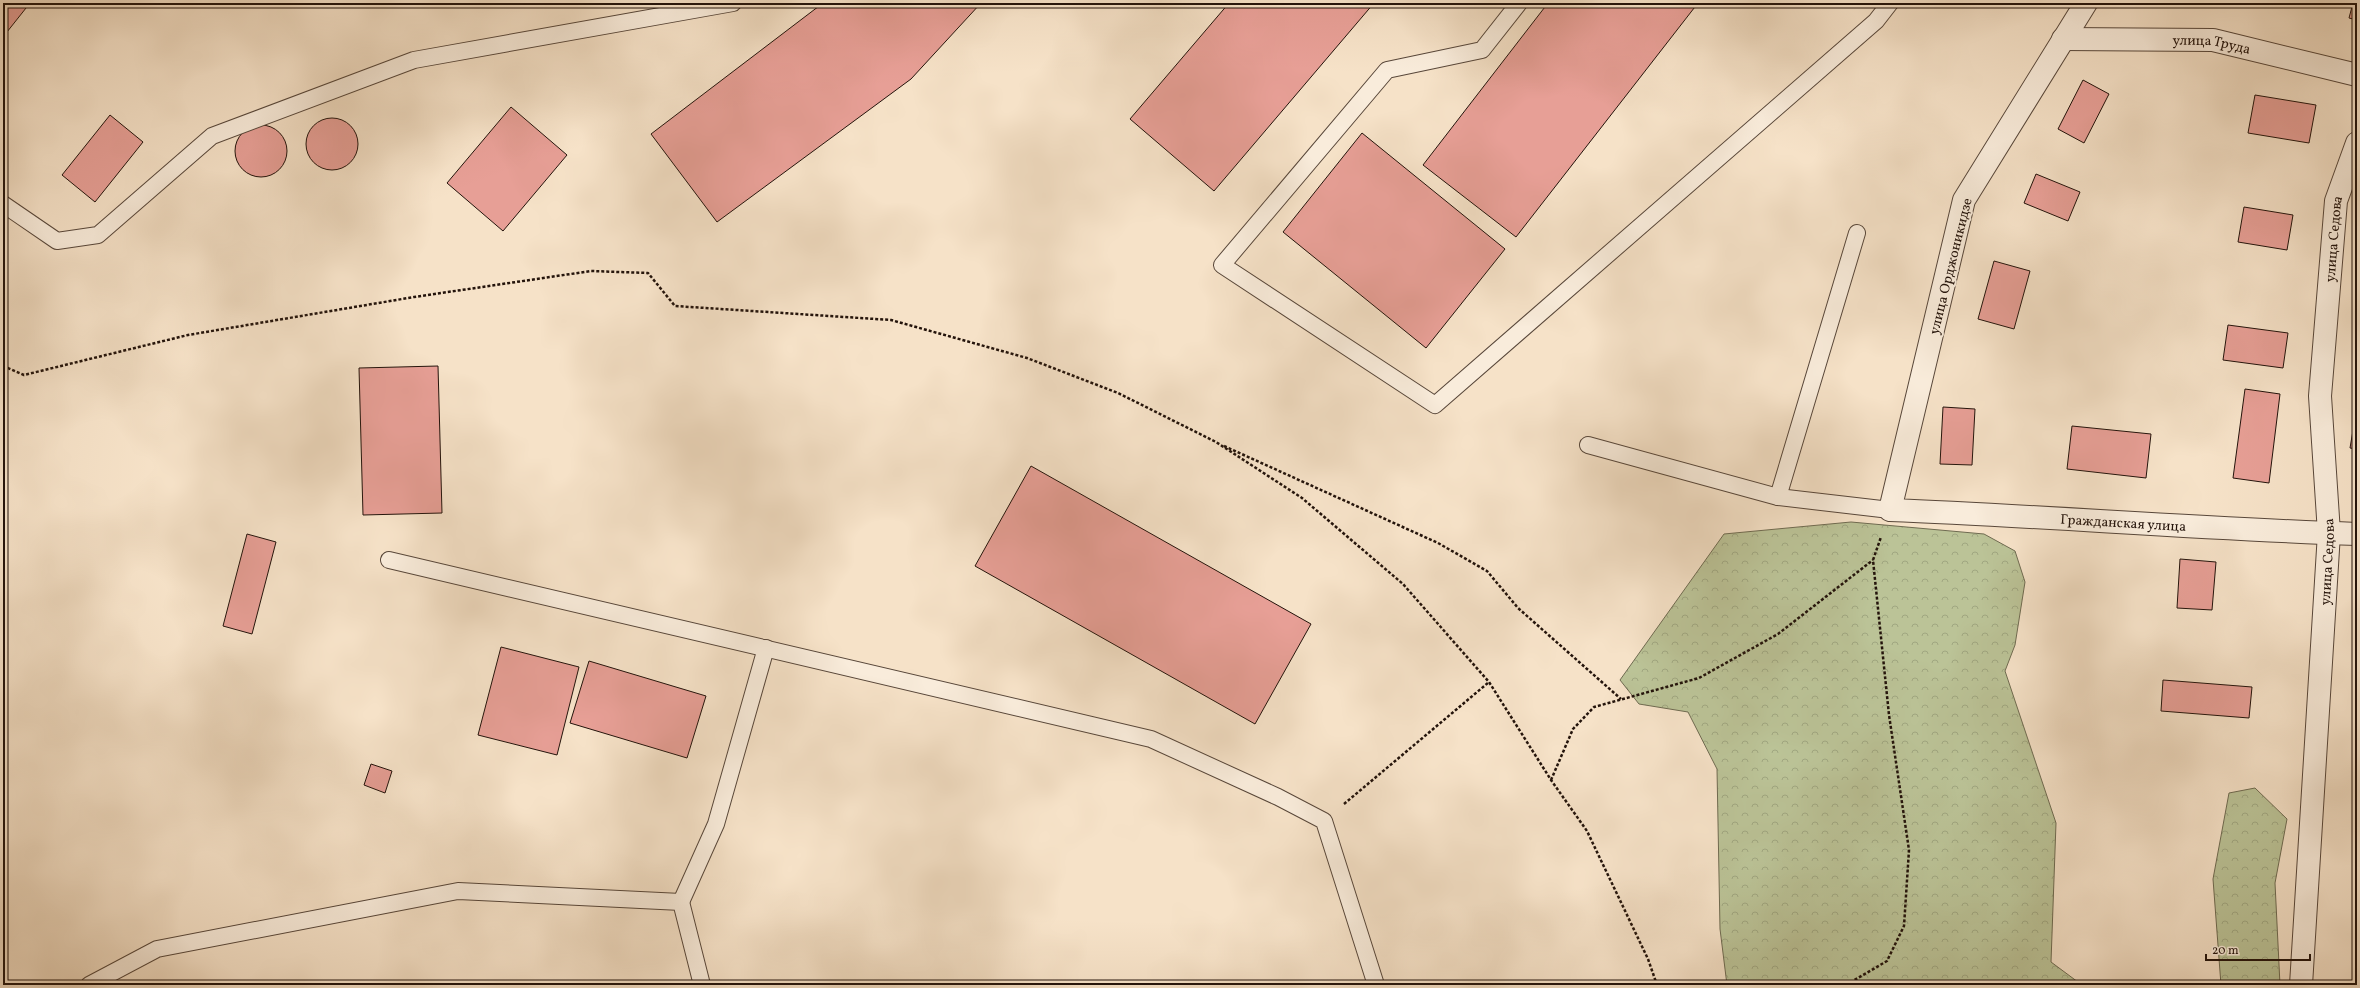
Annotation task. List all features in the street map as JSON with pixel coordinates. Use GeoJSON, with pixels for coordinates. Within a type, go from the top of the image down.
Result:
{"type":"FeatureCollection","features":[{"type":"Feature","properties":{"kind":"street","name":"улица Орджоникидзе"},"geometry":{"type":"LineString","coordinates":[[1890,510],[1964,200],[2086,3]]}},
{"type":"Feature","properties":{"kind":"street","name":"улица Труда"},"geometry":{"type":"LineString","coordinates":[[2063,39],[2213,40],[2357,75]]}},
{"type":"Feature","properties":{"kind":"street","name":"улица Седова"},"geometry":{"type":"LineString","coordinates":[[2301,985],[2329,533],[2320,396],[2336,201],[2357,143]]}},
{"type":"Feature","properties":{"kind":"street","name":"Гражданская улица"},"geometry":{"type":"LineString","coordinates":[[1890,510],[2357,534]]}},
{"type":"Feature","properties":{"kind":"lane"},"geometry":{"type":"LineString","coordinates":[[3,204],[57,241],[98,235],[212,136],[414,60],[733,3]]}},
{"type":"Feature","properties":{"kind":"lane"},"geometry":{"type":"LineString","coordinates":[[1519,3],[1482,50],[1387,70],[1222,265],[1435,405],[1876,22],[1890,3]]}},
{"type":"Feature","properties":{"kind":"lane"},"geometry":{"type":"LineString","coordinates":[[1778,497],[1857,233]]}},
{"type":"Feature","properties":{"kind":"lane"},"geometry":{"type":"LineString","coordinates":[[1588,445],[1778,497],[1890,510]]}},
{"type":"Feature","properties":{"kind":"lane"},"geometry":{"type":"LineString","coordinates":[[389,560],[1151,739],[1278,797],[1324,821],[1376,985]]}},
{"type":"Feature","properties":{"kind":"lane"},"geometry":{"type":"LineString","coordinates":[[702,985],[681,902],[716,824],[766,648]]}},
{"type":"Feature","properties":{"kind":"lane"},"geometry":{"type":"LineString","coordinates":[[89,985],[157,949],[458,891],[681,902]]}},
{"type":"Feature","properties":{"kind":"path"},"geometry":{"type":"LineString","coordinates":[[3,366],[24,375],[188,335],[414,297],[591,271],[648,273],[675,306],[891,320],[1027,358],[1118,393],[1216,442],[1438,543],[1487,571],[1518,608],[1621,700]]}},
{"type":"Feature","properties":{"kind":"path"},"geometry":{"type":"LineString","coordinates":[[1216,442],[1302,498],[1403,584],[1489,682],[1552,780],[1587,831],[1648,959],[1657,985]]}},
{"type":"Feature","properties":{"kind":"path"},"geometry":{"type":"LineString","coordinates":[[1846,985],[1887,962],[1904,926],[1905,919],[1909,850],[1889,715],[1873,560],[1890,510]]}},
{"type":"Feature","properties":{"kind":"path"},"geometry":{"type":"LineString","coordinates":[[1552,780],[1573,729],[1594,707],[1699,678],[1778,634],[1873,560]]}},
{"type":"Feature","properties":{"kind":"path"},"geometry":{"type":"LineString","coordinates":[[1324,821],[1489,682]]}},
{"type":"Feature","properties":{"kind":"green space"},"geometry":{"type":"Polygon","coordinates":[[[1851,522],[1984,534],[2015,551],[2025,582],[2015,645],[2005,671],[2056,823],[2051,962],[2082,985],[1727,985],[1720,929],[1717,769],[1688,712],[1639,704],[1620,680],[1724,534],[1851,522]]]}},
{"type":"Feature","properties":{"kind":"green space"},"geometry":{"type":"Polygon","coordinates":[[[2255,788],[2287,819],[2275,883],[2280,985],[2221,985],[2213,879],[2229,793],[2255,788]]]}},
{"type":"Feature","properties":{"kind":"building"},"geometry":{"type":"Polygon","coordinates":[[[3,3],[30,3],[3,37],[3,3]]]}},
{"type":"Feature","properties":{"kind":"building"},"geometry":{"type":"Polygon","coordinates":[[[823,3],[981,3],[911,79],[717,222],[651,134],[823,3]]]}},
{"type":"Feature","properties":{"kind":"building"},"geometry":{"type":"Polygon","coordinates":[[[1229,3],[1374,3],[1214,191],[1130,119],[1229,3]]]}},
{"type":"Feature","properties":{"kind":"building"},"geometry":{"type":"Polygon","coordinates":[[[1548,3],[1698,3],[1516,237],[1423,165],[1548,3]]]}},
{"type":"Feature","properties":{"kind":"building"},"geometry":{"type":"Polygon","coordinates":[[[2353,3],[2357,3],[2357,20],[2349,18],[2353,3]]]}},
{"type":"Feature","properties":{"kind":"building"},"geometry":{"type":"Polygon","coordinates":[[[2083,80],[2109,94],[2084,143],[2058,129],[2083,80]]]}},
{"type":"Feature","properties":{"kind":"building"},"geometry":{"type":"Polygon","coordinates":[[[2255,95],[2316,105],[2309,143],[2248,133],[2255,95]]]}},
{"type":"Feature","properties":{"kind":"building"},"geometry":{"type":"Polygon","coordinates":[[[511,107],[567,155],[503,231],[447,183],[511,107]]]}},
{"type":"Feature","properties":{"kind":"building"},"geometry":{"type":"Polygon","coordinates":[[[110,115],[143,142],[95,202],[62,175],[110,115]]]}},
{"type":"Feature","properties":{"kind":"building"},"geometry":{"type":"Polygon","coordinates":[[[332,118],[342,120],[350,126],[356,134],[358,144],[356,154],[350,162],[342,168],[332,170],[322,168],[314,162],[308,154],[306,144],[308,134],[314,126],[322,120],[332,118]]]}},
{"type":"Feature","properties":{"kind":"building"},"geometry":{"type":"Polygon","coordinates":[[[261,125],[271,127],[279,133],[285,141],[287,151],[285,161],[279,169],[271,175],[261,177],[251,175],[243,169],[237,161],[235,151],[237,141],[243,133],[251,127],[261,125]]]}},
{"type":"Feature","properties":{"kind":"building"},"geometry":{"type":"Polygon","coordinates":[[[1362,133],[1505,249],[1426,348],[1283,232],[1362,133]]]}},
{"type":"Feature","properties":{"kind":"building"},"geometry":{"type":"Polygon","coordinates":[[[2036,174],[2080,192],[2068,221],[2024,203],[2036,174]]]}},
{"type":"Feature","properties":{"kind":"building"},"geometry":{"type":"Polygon","coordinates":[[[2244,207],[2293,215],[2287,250],[2238,242],[2244,207]]]}},
{"type":"Feature","properties":{"kind":"building"},"geometry":{"type":"Polygon","coordinates":[[[1994,261],[2030,271],[2014,329],[1978,319],[1994,261]]]}},
{"type":"Feature","properties":{"kind":"building"},"geometry":{"type":"Polygon","coordinates":[[[2228,325],[2288,333],[2283,368],[2223,360],[2228,325]]]}},
{"type":"Feature","properties":{"kind":"building"},"geometry":{"type":"Polygon","coordinates":[[[438,366],[442,513],[363,515],[359,368],[438,366]]]}},
{"type":"Feature","properties":{"kind":"building"},"geometry":{"type":"Polygon","coordinates":[[[2245,389],[2280,394],[2269,483],[2233,478],[2245,389]]]}},
{"type":"Feature","properties":{"kind":"building"},"geometry":{"type":"Polygon","coordinates":[[[1943,407],[1975,409],[1972,465],[1940,464],[1943,407]]]}},
{"type":"Feature","properties":{"kind":"building"},"geometry":{"type":"Polygon","coordinates":[[[2357,407],[2357,449],[2350,448],[2357,407]]]}},
{"type":"Feature","properties":{"kind":"building"},"geometry":{"type":"Polygon","coordinates":[[[2072,426],[2151,434],[2146,478],[2067,469],[2072,426]]]}},
{"type":"Feature","properties":{"kind":"building"},"geometry":{"type":"Polygon","coordinates":[[[1031,466],[1311,624],[1255,724],[975,566],[1031,466]]]}},
{"type":"Feature","properties":{"kind":"building"},"geometry":{"type":"Polygon","coordinates":[[[247,534],[276,542],[252,634],[223,626],[247,534]]]}},
{"type":"Feature","properties":{"kind":"building"},"geometry":{"type":"Polygon","coordinates":[[[2180,559],[2216,562],[2212,610],[2177,608],[2180,559]]]}},
{"type":"Feature","properties":{"kind":"building"},"geometry":{"type":"Polygon","coordinates":[[[501,647],[579,667],[557,755],[478,735],[501,647]]]}},
{"type":"Feature","properties":{"kind":"building"},"geometry":{"type":"Polygon","coordinates":[[[589,661],[706,696],[687,758],[570,723],[589,661]]]}},
{"type":"Feature","properties":{"kind":"building"},"geometry":{"type":"Polygon","coordinates":[[[2163,680],[2252,687],[2249,718],[2161,711],[2163,680]]]}},
{"type":"Feature","properties":{"kind":"building"},"geometry":{"type":"Polygon","coordinates":[[[371,764],[392,771],[385,793],[364,785],[371,764]]]}}]}
